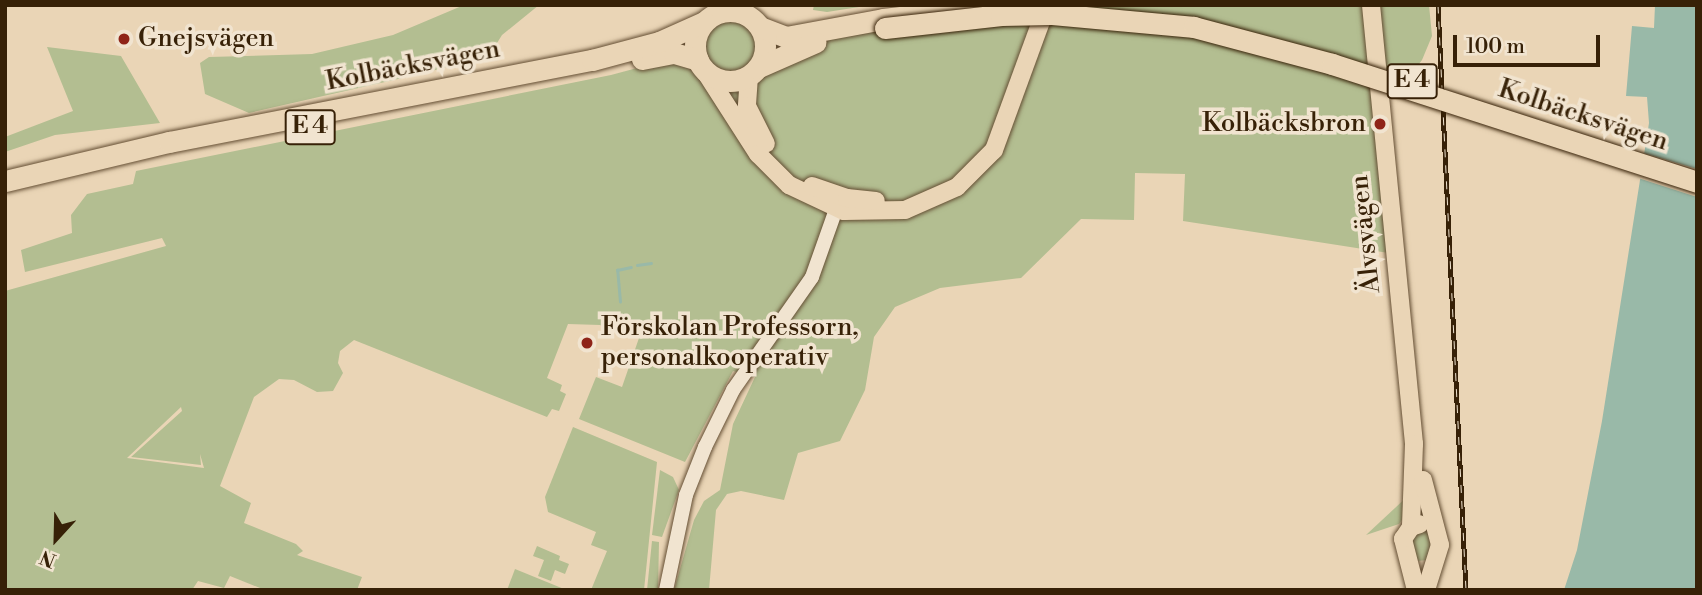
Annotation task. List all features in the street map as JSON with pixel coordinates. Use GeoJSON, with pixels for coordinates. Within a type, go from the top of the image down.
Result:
{"type":"FeatureCollection","features":[{"type":"Feature","properties":{"kind":"highway","name":"Kolbäcksvägen"},"geometry":{"type":"LineString","coordinates":[[753,72],[809,44],[881,25],[1006,5]]}},
{"type":"Feature","properties":{"kind":"highway","name":"Kolbäcksvägen"},"geometry":{"type":"LineString","coordinates":[[1038,5],[1158,14],[1240,28],[1697,173]]}},
{"type":"Feature","properties":{"kind":"highway","name":"E 4"},"geometry":{"type":"LineString","coordinates":[[704,22],[728,11],[747,16],[760,27]]}},
{"type":"Feature","properties":{"kind":"highway","name":"Kolbäcksvägen"},"geometry":{"type":"LineString","coordinates":[[760,27],[786,37],[849,25],[1052,14],[1194,27],[1332,64],[1697,182]]}},
{"type":"Feature","properties":{"kind":"highway","name":"Kolbäcksvägen"},"geometry":{"type":"LineString","coordinates":[[5,181],[156,145],[592,60],[659,42],[704,22]]}},
{"type":"Feature","properties":{"kind":"highway"},"geometry":{"type":"LineString","coordinates":[[701,65],[696,36],[704,22]]}},
{"type":"Feature","properties":{"kind":"highway"},"geometry":{"type":"LineString","coordinates":[[753,72],[764,54],[760,27]]}},
{"type":"Feature","properties":{"kind":"highway","name":"Kolbäcksvägen"},"geometry":{"type":"LineString","coordinates":[[5,194],[108,167],[598,71],[663,54],[701,65]]}},
{"type":"Feature","properties":{"kind":"highway","name":"E 4"},"geometry":{"type":"LineString","coordinates":[[701,65],[722,80],[753,72]]}},
{"type":"Feature","properties":{"kind":"main road"},"geometry":{"type":"LineString","coordinates":[[701,65],[773,172],[805,195],[838,202],[893,200],[941,183],[973,158],[1010,105],[1046,5]]}},
{"type":"Feature","properties":{"kind":"main road","name":"Älvsvägen"},"geometry":{"type":"LineString","coordinates":[[1368,10],[1414,444],[1411,527]]}},
{"type":"Feature","properties":{"kind":"main road"},"geometry":{"type":"LineString","coordinates":[[753,72],[747,106],[771,152],[805,182],[838,202]]}},
{"type":"Feature","properties":{"kind":"main road","name":"Älvsvägen"},"geometry":{"type":"LineString","coordinates":[[1414,444],[1436,531]]}},
{"type":"Feature","properties":{"kind":"main road"},"geometry":{"type":"LineString","coordinates":[[1416,590],[1403,539],[1411,527],[1427,525],[1436,531],[1440,545],[1433,557],[1426,590]]}},
{"type":"Feature","properties":{"kind":"main road"},"geometry":{"type":"LineString","coordinates":[[1406,555],[1423,562],[1433,557]]}},
{"type":"Feature","properties":{"kind":"street"},"geometry":{"type":"LineString","coordinates":[[666,590],[686,495],[705,447],[733,390],[812,277],[838,202]]}},
{"type":"Feature","properties":{"kind":"shaded area"},"geometry":{"type":"Polygon","coordinates":[[[464,5],[539,5],[502,35],[489,56],[249,113],[205,94],[200,63],[209,57],[312,54],[393,35],[464,5]]]}},
{"type":"Feature","properties":{"kind":"shaded area"},"geometry":{"type":"Polygon","coordinates":[[[814,5],[872,5],[827,12],[813,10],[814,5]]]}},
{"type":"Feature","properties":{"kind":"shaded area"},"geometry":{"type":"Polygon","coordinates":[[[1055,5],[1429,5],[1432,36],[1422,60],[1401,87],[1377,97],[1395,254],[1183,221],[1185,174],[1135,173],[1134,220],[1081,219],[1021,278],[940,288],[895,307],[874,337],[865,390],[840,441],[798,453],[784,500],[741,491],[727,494],[716,510],[709,590],[674,590],[694,520],[704,501],[720,490],[733,424],[755,377],[733,371],[685,462],[579,419],[596,377],[622,387],[639,338],[600,325],[568,324],[547,378],[562,385],[560,391],[566,394],[559,411],[552,409],[547,417],[354,340],[340,351],[338,363],[343,373],[333,391],[317,392],[294,380],[279,379],[254,397],[220,486],[251,503],[244,523],[296,544],[303,551],[297,555],[362,577],[357,590],[265,590],[230,576],[224,588],[198,581],[192,590],[5,590],[5,291],[166,246],[162,238],[25,272],[21,250],[72,233],[71,215],[87,194],[133,184],[136,171],[611,75],[667,60],[710,77],[749,76],[778,46],[1055,5]],[[181,407],[127,458],[204,468],[200,454],[201,465],[131,457],[182,411],[181,407]]]}},
{"type":"Feature","properties":{"kind":"shaded area"},"geometry":{"type":"Polygon","coordinates":[[[1655,5],[1697,5],[1697,590],[1564,590],[1577,550],[1602,421],[1649,123],[1647,97],[1626,96],[1632,26],[1654,28],[1655,5]]]}},
{"type":"Feature","properties":{"kind":"shaded area"},"geometry":{"type":"Polygon","coordinates":[[[731,21],[741,23],[749,29],[755,37],[755,57],[749,65],[741,71],[731,73],[721,71],[713,65],[707,57],[705,47],[707,37],[713,29],[721,23],[731,21]]]}},
{"type":"Feature","properties":{"kind":"shaded area"},"geometry":{"type":"Polygon","coordinates":[[[47,47],[121,56],[160,123],[55,135],[5,152],[5,137],[73,111],[47,47]]]}},
{"type":"Feature","properties":{"kind":"shaded area"},"geometry":{"type":"Polygon","coordinates":[[[573,427],[657,462],[644,590],[591,590],[607,551],[591,545],[596,532],[548,512],[545,497],[573,427]]]}},
{"type":"Feature","properties":{"kind":"shaded area"},"geometry":{"type":"Polygon","coordinates":[[[660,470],[673,477],[679,490],[662,537],[652,535],[660,470]]]}},
{"type":"Feature","properties":{"kind":"shaded area"},"geometry":{"type":"Polygon","coordinates":[[[1410,494],[1407,513],[1399,524],[1366,535],[1410,494]]]}},
{"type":"Feature","properties":{"kind":"shaded area"},"geometry":{"type":"Polygon","coordinates":[[[1416,525],[1436,531],[1428,560],[1417,561],[1406,531],[1416,525]]]}},
{"type":"Feature","properties":{"kind":"shaded area"},"geometry":{"type":"Polygon","coordinates":[[[652,541],[659,542],[658,590],[647,590],[652,541]]]}},
{"type":"Feature","properties":{"kind":"shaded area"},"geometry":{"type":"Polygon","coordinates":[[[537,546],[560,556],[559,560],[569,564],[565,574],[555,570],[551,581],[538,576],[544,560],[533,556],[537,546]]]}},
{"type":"Feature","properties":{"kind":"shaded area"},"geometry":{"type":"Polygon","coordinates":[[[515,569],[564,589],[564,590],[507,590],[515,569]]]}},
{"type":"Feature","properties":{"kind":"pier"},"geometry":{"type":"Polygon","coordinates":[[[1640,152],[1697,169],[1697,197],[1635,177],[1640,152]]]}},
{"type":"Feature","properties":{"kind":"waterway"},"geometry":{"type":"LineString","coordinates":[[637,265],[651,263]]}},
{"type":"Feature","properties":{"kind":"waterway"},"geometry":{"type":"LineString","coordinates":[[620,302],[617,270],[631,267]]}},
{"type":"Feature","properties":{"kind":"railway"},"geometry":{"type":"LineString","coordinates":[[1438,5],[1466,590]]}},
{"type":"Feature","properties":{"kind":"place","name":"Gnejsvägen"},"geometry":{"type":"Point","coordinates":[124,39]}},
{"type":"Feature","properties":{"kind":"place","name":"Kolbäcksbron"},"geometry":{"type":"Point","coordinates":[1380,124]}},
{"type":"Feature","properties":{"kind":"place","name":"Förskolan Professorn, personalkooperativ"},"geometry":{"type":"Point","coordinates":[587,343]}}]}
